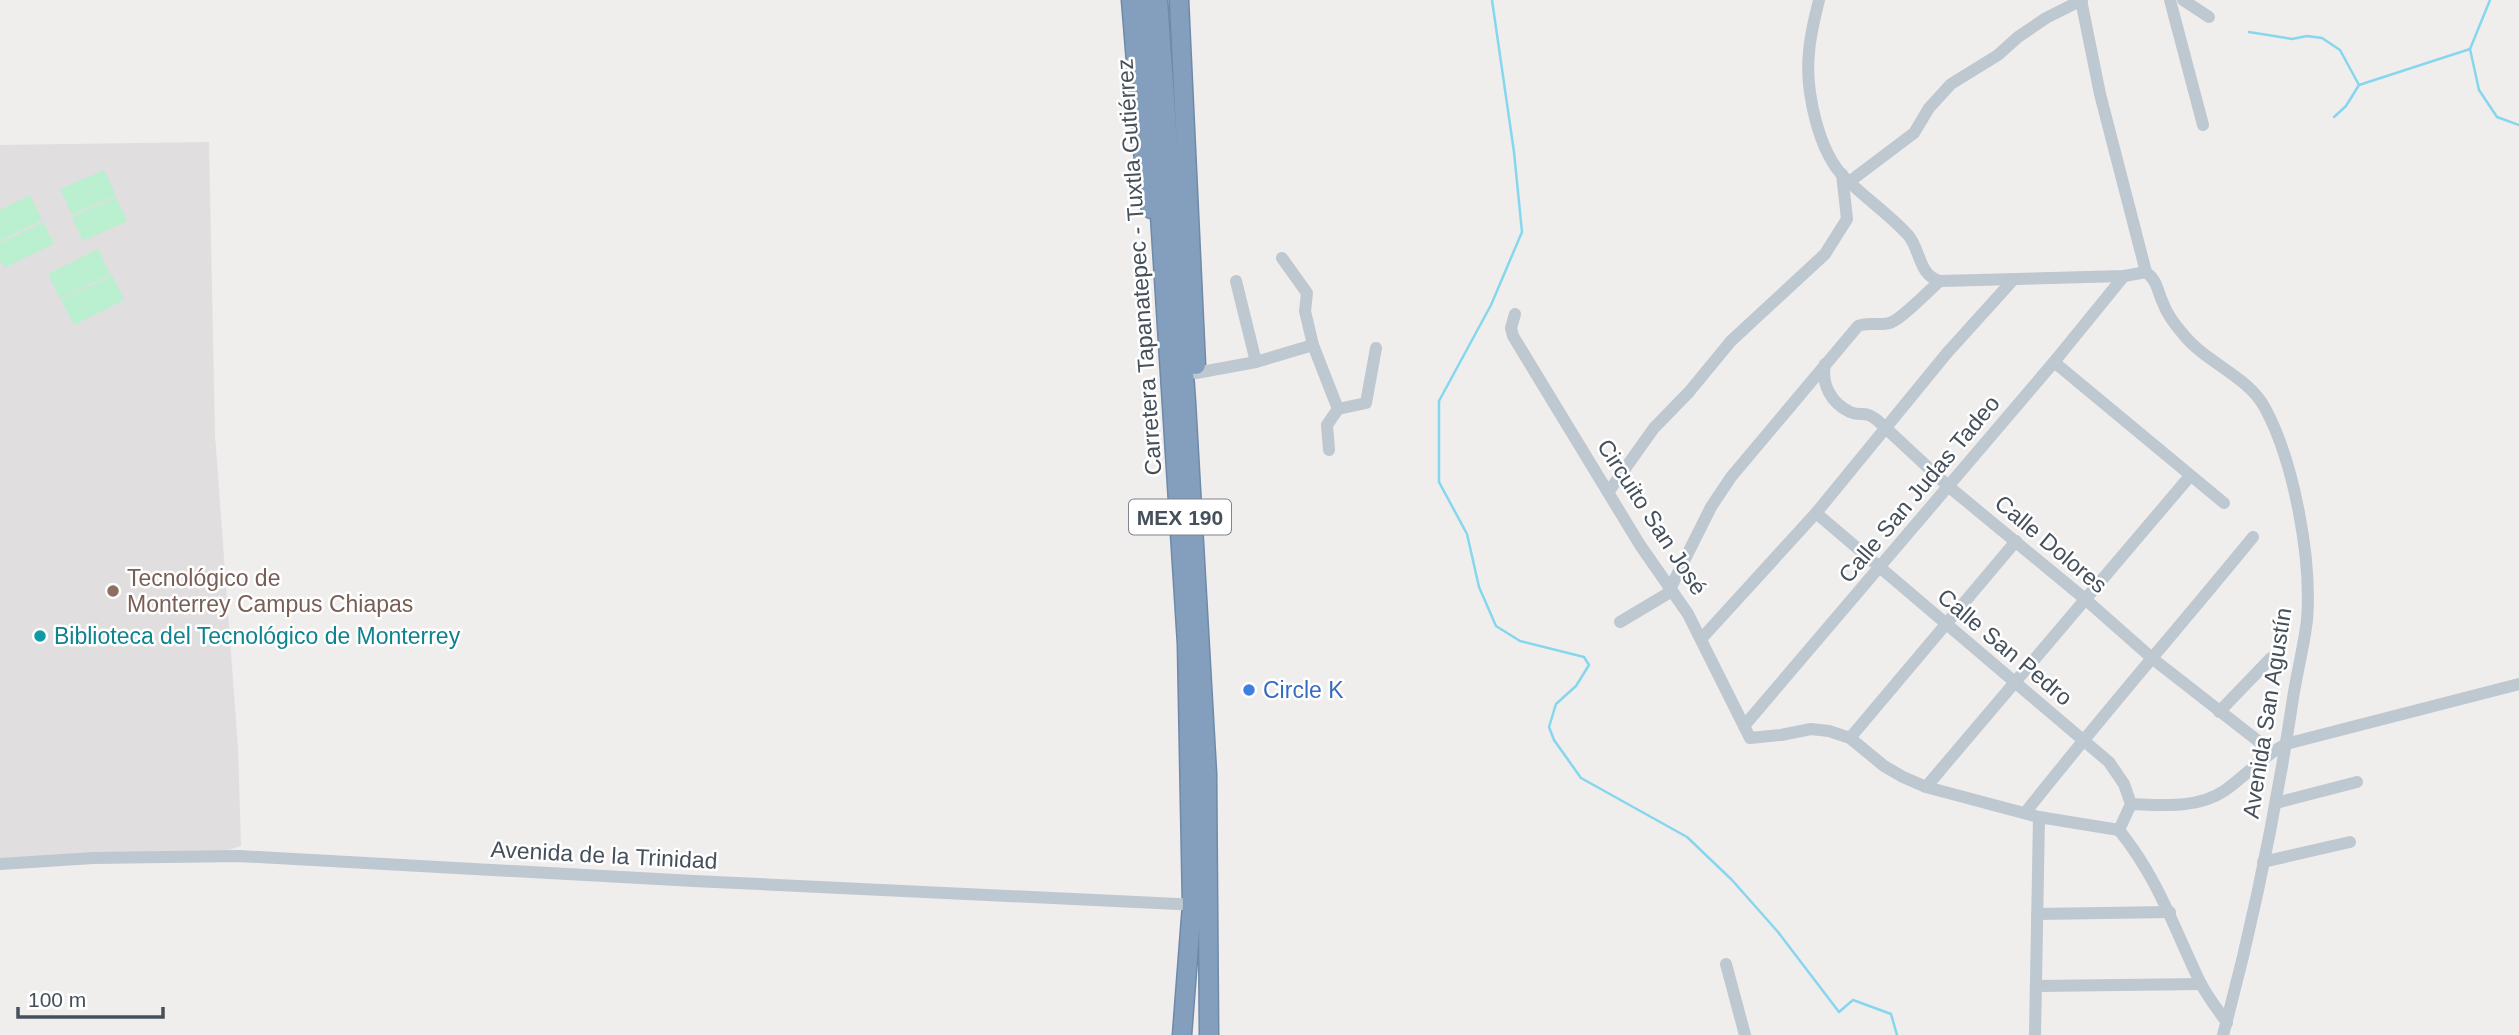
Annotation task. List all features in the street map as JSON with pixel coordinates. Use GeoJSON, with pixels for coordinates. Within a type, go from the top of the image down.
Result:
{"type":"FeatureCollection","features":[{"type":"Feature","properties":{"kind":"highway"},"geometry":{"type":"LineString","coordinates":[[1131,0],[1146,186],[1164,269]]}},
{"type":"Feature","properties":{"kind":"highway","name":"Carretera Tapanatepec - Tuxtla Gutiérrez"},"geometry":{"type":"LineString","coordinates":[[1145,0],[1149,24],[1187,644],[1199,905],[1209,1035]]}},
{"type":"Feature","properties":{"kind":"highway","name":"Carretera Tapanatepec - Tuxtla Gutiérrez"},"geometry":{"type":"LineString","coordinates":[[1158,0],[1186,402],[1207,774],[1199,905],[1182,1035]]}},
{"type":"Feature","properties":{"kind":"highway","name":"MEX 190"},"geometry":{"type":"LineString","coordinates":[[1179,0],[1196,373],[1186,402]]}},
{"type":"Feature","properties":{"kind":"street"},"geometry":{"type":"LineString","coordinates":[[1819,0],[1808,54],[1812,110],[1828,152],[1846,178],[1911,238],[1921,265],[1930,279],[2013,280],[2124,276],[2146,272]]}},
{"type":"Feature","properties":{"kind":"street"},"geometry":{"type":"LineString","coordinates":[[1846,178],[1914,132],[1929,108],[1951,85],[1998,55],[2046,18],[2082,0]]}},
{"type":"Feature","properties":{"kind":"street","name":"Avenida San Agustín"},"geometry":{"type":"LineString","coordinates":[[2082,0],[2100,94],[2146,272],[2158,285],[2162,303],[2184,335],[2256,394],[2266,410],[2284,458],[2297,504],[2306,576],[2307,620],[2276,803],[2225,1029]]}},
{"type":"Feature","properties":{"kind":"street"},"geometry":{"type":"LineString","coordinates":[[2170,0],[2203,125]]}},
{"type":"Feature","properties":{"kind":"street"},"geometry":{"type":"LineString","coordinates":[[2183,0],[2209,17]]}},
{"type":"Feature","properties":{"kind":"street"},"geometry":{"type":"LineString","coordinates":[[1609,491],[1654,428],[1689,392],[1731,341],[1825,254],[1847,219],[1846,178]]}},
{"type":"Feature","properties":{"kind":"street"},"geometry":{"type":"LineString","coordinates":[[1282,258],[1307,293],[1305,311],[1313,345],[1338,409]]}},
{"type":"Feature","properties":{"kind":"street","name":"Calle San Judas Tadeo"},"geometry":{"type":"LineString","coordinates":[[1747,732],[1879,567],[2124,276]]}},
{"type":"Feature","properties":{"kind":"street"},"geometry":{"type":"LineString","coordinates":[[1702,638],[1815,513],[1947,353],[2013,280]]}},
{"type":"Feature","properties":{"kind":"street"},"geometry":{"type":"LineString","coordinates":[[1236,281],[1256,362]]}},
{"type":"Feature","properties":{"kind":"street"},"geometry":{"type":"LineString","coordinates":[[1620,622],[1672,589],[1711,507],[1731,477],[1858,326],[1865,323],[1893,322],[1940,281]]}},
{"type":"Feature","properties":{"kind":"street","name":"Circuito San José"},"geometry":{"type":"LineString","coordinates":[[1515,314],[1511,328],[1513,336],[1640,545],[1672,589],[1702,638],[1747,732]]}},
{"type":"Feature","properties":{"kind":"street"},"geometry":{"type":"LineString","coordinates":[[1196,373],[1256,362],[1313,345]]}},
{"type":"Feature","properties":{"kind":"street"},"geometry":{"type":"LineString","coordinates":[[1329,450],[1327,425],[1338,409],[1366,403],[1376,348]]}},
{"type":"Feature","properties":{"kind":"street"},"geometry":{"type":"LineString","coordinates":[[2054,362],[2224,503]]}},
{"type":"Feature","properties":{"kind":"street","name":"Calle Dolores"},"geometry":{"type":"LineString","coordinates":[[1825,365],[1822,378],[1835,401],[1852,413],[1868,413],[1948,486],[2153,659],[2271,751]]}},
{"type":"Feature","properties":{"kind":"street"},"geometry":{"type":"LineString","coordinates":[[1926,787],[2190,476]]}},
{"type":"Feature","properties":{"kind":"street","name":"Calle San Pedro"},"geometry":{"type":"LineString","coordinates":[[1815,513],[2118,773],[2131,804]]}},
{"type":"Feature","properties":{"kind":"street"},"geometry":{"type":"LineString","coordinates":[[2025,813],[2082,740],[2153,659],[2253,537]]}},
{"type":"Feature","properties":{"kind":"street"},"geometry":{"type":"LineString","coordinates":[[1850,738],[2016,541]]}},
{"type":"Feature","properties":{"kind":"street"},"geometry":{"type":"LineString","coordinates":[[2218,712],[2270,658]]}},
{"type":"Feature","properties":{"kind":"street"},"geometry":{"type":"LineString","coordinates":[[2119,830],[2131,804],[2172,805],[2211,798],[2224,791],[2271,751],[2286,744],[2519,684]]}},
{"type":"Feature","properties":{"kind":"street"},"geometry":{"type":"LineString","coordinates":[[1747,732],[1781,735],[1811,729],[1829,731],[1850,738],[1884,766],[1926,787],[2039,817],[2119,830],[2141,857],[2225,1029]]}},
{"type":"Feature","properties":{"kind":"street"},"geometry":{"type":"LineString","coordinates":[[2276,803],[2357,782]]}},
{"type":"Feature","properties":{"kind":"street"},"geometry":{"type":"LineString","coordinates":[[2035,1035],[2039,817]]}},
{"type":"Feature","properties":{"kind":"street"},"geometry":{"type":"LineString","coordinates":[[2263,862],[2350,842]]}},
{"type":"Feature","properties":{"kind":"street","name":"Avenida de la Trinidad"},"geometry":{"type":"LineString","coordinates":[[0,864],[93,858],[239,856],[680,881],[1199,905]]}},
{"type":"Feature","properties":{"kind":"street"},"geometry":{"type":"LineString","coordinates":[[2037,914],[2170,912]]}},
{"type":"Feature","properties":{"kind":"street"},"geometry":{"type":"LineString","coordinates":[[1726,964],[1745,1035]]}},
{"type":"Feature","properties":{"kind":"street"},"geometry":{"type":"LineString","coordinates":[[2037,986],[2201,984]]}},
{"type":"Feature","properties":{"kind":"shaded area","name":"Tecnológico de Monterrey Campus Chiapas"},"geometry":{"type":"Polygon","coordinates":[[[209,142],[215,435],[238,748],[241,846],[213,855],[0,858],[0,145],[209,142]]]}},
{"type":"Feature","properties":{"kind":"green space"},"geometry":{"type":"Polygon","coordinates":[[[104,170],[116,195],[72,215],[60,189],[104,170]]]}},
{"type":"Feature","properties":{"kind":"green space"},"geometry":{"type":"Polygon","coordinates":[[[30,195],[42,220],[0,241],[0,210],[30,195]]]}},
{"type":"Feature","properties":{"kind":"green space"},"geometry":{"type":"Polygon","coordinates":[[[116,197],[127,221],[83,241],[72,217],[116,197]]]}},
{"type":"Feature","properties":{"kind":"green space"},"geometry":{"type":"Polygon","coordinates":[[[43,222],[54,244],[4,268],[0,261],[0,243],[43,222]]]}},
{"type":"Feature","properties":{"kind":"green space"},"geometry":{"type":"Polygon","coordinates":[[[98,249],[110,274],[60,299],[48,274],[98,249]]]}},
{"type":"Feature","properties":{"kind":"green space"},"geometry":{"type":"Polygon","coordinates":[[[112,275],[124,300],[74,325],[61,300],[112,275]]]}},
{"type":"Feature","properties":{"kind":"waterway"},"geometry":{"type":"LineString","coordinates":[[1492,0],[1514,152],[1522,232],[1491,305],[1439,401],[1439,482],[1467,534],[1479,587],[1496,626],[1520,641],[1584,657],[1589,665],[1576,686],[1556,704],[1549,727],[1554,740],[1581,778],[1687,837],[1732,880],[1778,932],[1839,1012],[1853,1000],[1891,1014],[1897,1035]]}},
{"type":"Feature","properties":{"kind":"waterway"},"geometry":{"type":"LineString","coordinates":[[2490,0],[2470,49],[2479,90],[2497,117],[2519,125]]}},
{"type":"Feature","properties":{"kind":"waterway"},"geometry":{"type":"LineString","coordinates":[[2249,32],[2292,39],[2307,36],[2322,38],[2340,50],[2359,85]]}},
{"type":"Feature","properties":{"kind":"waterway"},"geometry":{"type":"LineString","coordinates":[[2334,117],[2346,106],[2359,85],[2470,49]]}},
{"type":"Feature","properties":{"kind":"place","name":"Tecnológico de Monterrey Campus Chiapas"},"geometry":{"type":"Point","coordinates":[113,591]}},
{"type":"Feature","properties":{"kind":"place","name":"Biblioteca del Tecnológico de Monterrey"},"geometry":{"type":"Point","coordinates":[40,636]}},
{"type":"Feature","properties":{"kind":"place","name":"Circle K"},"geometry":{"type":"Point","coordinates":[1249,690]}}]}
